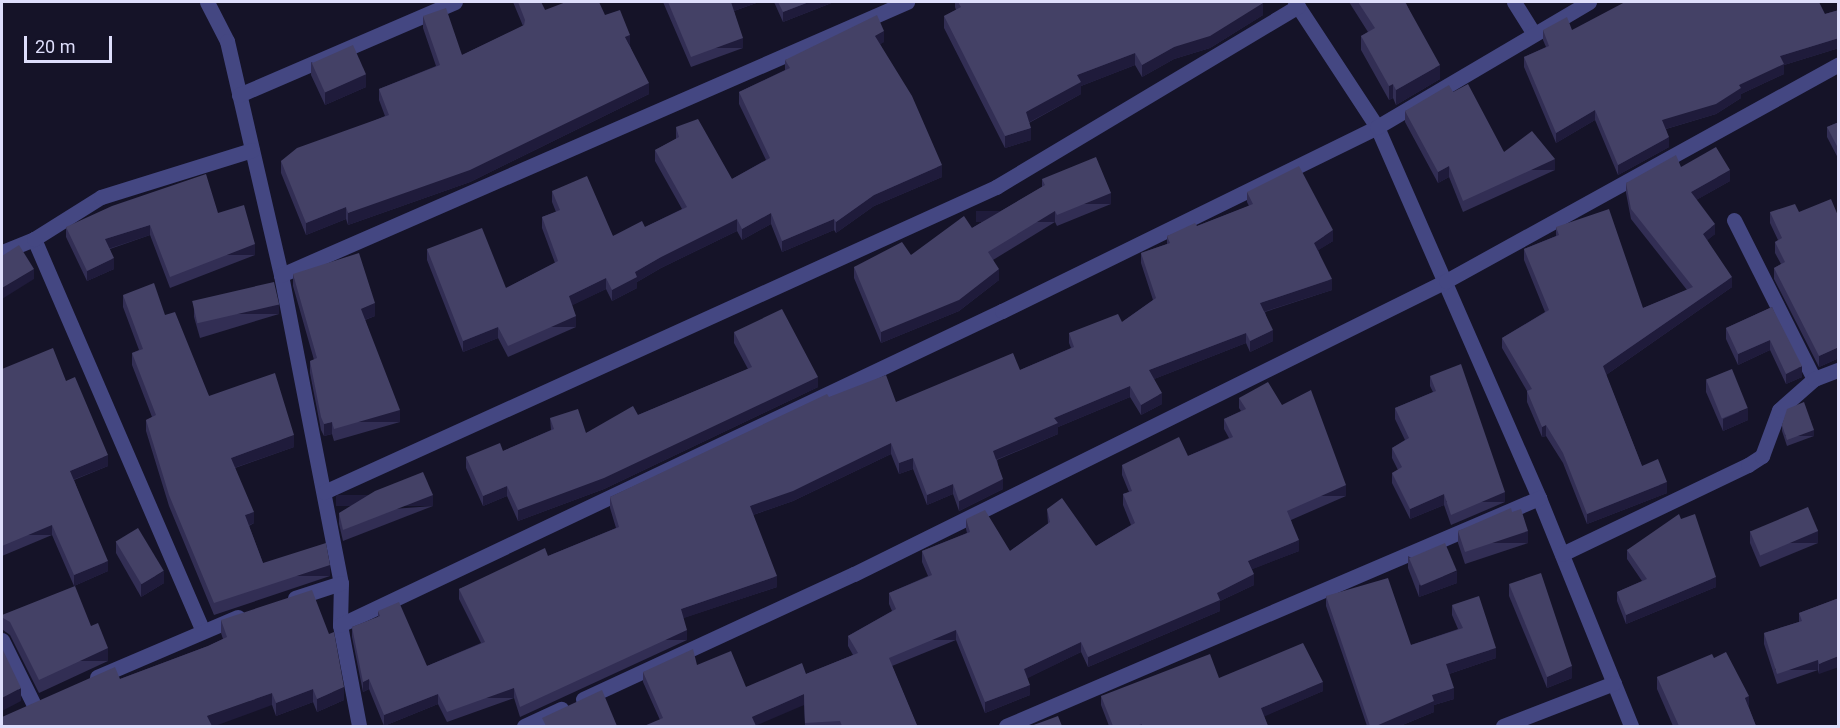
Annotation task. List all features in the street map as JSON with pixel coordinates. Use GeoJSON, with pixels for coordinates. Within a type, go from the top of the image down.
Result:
{"type":"FeatureCollection","features":[{"type":"Feature","properties":{"kind":"street"},"geometry":{"type":"LineString","coordinates":[[207,2],[227,41],[281,275],[341,583],[340,625],[356,725]]}},
{"type":"Feature","properties":{"kind":"street"},"geometry":{"type":"LineString","coordinates":[[239,95],[455,2]]}},
{"type":"Feature","properties":{"kind":"street"},"geometry":{"type":"LineString","coordinates":[[281,275],[907,2]]}},
{"type":"Feature","properties":{"kind":"street"},"geometry":{"type":"LineString","coordinates":[[1514,2],[1533,32]]}},
{"type":"Feature","properties":{"kind":"street"},"geometry":{"type":"LineString","coordinates":[[340,625],[1002,311],[1377,128],[1533,32],[1589,2]]}},
{"type":"Feature","properties":{"kind":"street"},"geometry":{"type":"LineString","coordinates":[[324,492],[996,188],[1297,4],[1377,128],[1446,281],[1539,498],[1631,726]]}},
{"type":"Feature","properties":{"kind":"street"},"geometry":{"type":"LineString","coordinates":[[524,726],[854,574],[1446,281],[1839,65]]}},
{"type":"Feature","properties":{"kind":"street"},"geometry":{"type":"LineString","coordinates":[[2,252],[34,239],[101,197],[252,150]]}},
{"type":"Feature","properties":{"kind":"street"},"geometry":{"type":"LineString","coordinates":[[1734,220],[1814,379]]}},
{"type":"Feature","properties":{"kind":"street"},"geometry":{"type":"LineString","coordinates":[[34,239],[202,629]]}},
{"type":"Feature","properties":{"kind":"street"},"geometry":{"type":"LineString","coordinates":[[1562,554],[1762,456],[1779,410],[1814,379],[1839,370]]}},
{"type":"Feature","properties":{"kind":"street"},"geometry":{"type":"LineString","coordinates":[[1006,726],[1539,498]]}},
{"type":"Feature","properties":{"kind":"street"},"geometry":{"type":"LineString","coordinates":[[277,604],[341,583]]}},
{"type":"Feature","properties":{"kind":"street"},"geometry":{"type":"LineString","coordinates":[[87,681],[202,629],[256,611]]}},
{"type":"Feature","properties":{"kind":"street"},"geometry":{"type":"LineString","coordinates":[[2,640],[34,705]]}},
{"type":"Feature","properties":{"kind":"street"},"geometry":{"type":"LineString","coordinates":[[1503,726],[1614,683]]}},
{"type":"Feature","properties":{"kind":"building"},"geometry":{"type":"Polygon","coordinates":[[[518,2],[541,2],[545,10],[566,2],[599,2],[605,15],[620,10],[630,35],[625,37],[649,83],[470,170],[348,213],[346,207],[306,223],[281,161],[297,148],[389,115],[379,89],[440,65],[423,16],[446,8],[462,55],[524,25],[525,20],[518,2]]]}},
{"type":"Feature","properties":{"kind":"building"},"geometry":{"type":"Polygon","coordinates":[[[668,2],[731,2],[743,38],[691,57],[668,2]]]}},
{"type":"Feature","properties":{"kind":"building"},"geometry":{"type":"Polygon","coordinates":[[[778,2],[809,2],[783,12],[778,2]]]}},
{"type":"Feature","properties":{"kind":"building"},"geometry":{"type":"Polygon","coordinates":[[[958,2],[1263,3],[1210,36],[1174,47],[1142,65],[1135,53],[1077,75],[1081,82],[1026,112],[1031,128],[1005,136],[944,16],[961,7],[958,2]]]}},
{"type":"Feature","properties":{"kind":"building"},"geometry":{"type":"Polygon","coordinates":[[[1358,2],[1405,2],[1440,65],[1396,90],[1393,84],[1389,86],[1361,36],[1375,28],[1358,2]]]}},
{"type":"Feature","properties":{"kind":"building"},"geometry":{"type":"Polygon","coordinates":[[[1625,2],[1819,2],[1825,14],[1839,10],[1839,38],[1780,56],[1784,64],[1739,85],[1741,88],[1716,104],[1662,120],[1669,137],[1618,165],[1595,110],[1556,133],[1524,57],[1549,46],[1543,30],[1567,17],[1572,30],[1625,2]]]}},
{"type":"Feature","properties":{"kind":"building"},"geometry":{"type":"Polygon","coordinates":[[[877,15],[884,31],[875,36],[912,96],[942,165],[874,195],[836,222],[834,219],[782,241],[771,213],[742,229],[737,219],[661,257],[635,272],[637,277],[612,290],[606,278],[569,296],[576,316],[508,346],[498,327],[463,341],[427,249],[482,228],[506,288],[558,261],[542,217],[560,210],[552,191],[587,176],[613,236],[642,221],[645,227],[687,207],[655,150],[679,137],[676,127],[698,119],[732,179],[770,158],[739,92],[790,68],[785,60],[877,15]]]}},
{"type":"Feature","properties":{"kind":"building"},"geometry":{"type":"Polygon","coordinates":[[[353,45],[366,74],[325,93],[312,63],[353,45]]]}},
{"type":"Feature","properties":{"kind":"building"},"geometry":{"type":"Polygon","coordinates":[[[1468,84],[1504,152],[1532,131],[1555,159],[1463,201],[1449,166],[1438,172],[1405,111],[1449,85],[1453,92],[1468,84]]]}},
{"type":"Feature","properties":{"kind":"building"},"geometry":{"type":"Polygon","coordinates":[[[1839,122],[1839,150],[1827,127],[1839,122]]]}},
{"type":"Feature","properties":{"kind":"building"},"geometry":{"type":"Polygon","coordinates":[[[1716,147],[1730,170],[1691,192],[1715,224],[1703,234],[1732,277],[1603,366],[1642,466],[1658,459],[1667,482],[1587,514],[1563,453],[1546,425],[1542,427],[1527,391],[1532,389],[1502,338],[1549,310],[1524,249],[1559,235],[1556,227],[1609,209],[1643,308],[1693,287],[1631,209],[1626,183],[1676,155],[1681,167],[1716,147]]]}},
{"type":"Feature","properties":{"kind":"building"},"geometry":{"type":"Polygon","coordinates":[[[1096,157],[1111,193],[1057,215],[1055,211],[988,252],[999,269],[959,300],[881,332],[854,267],[902,242],[911,255],[964,216],[972,228],[1045,185],[1042,179],[1096,157]]]}},
{"type":"Feature","properties":{"kind":"building"},"geometry":{"type":"Polygon","coordinates":[[[1299,166],[1333,230],[1314,243],[1332,279],[1260,303],[1273,330],[1250,341],[1246,333],[1149,370],[1162,393],[1141,405],[1130,386],[1054,418],[1058,423],[993,451],[1003,479],[959,501],[953,484],[927,495],[913,458],[899,463],[891,443],[793,491],[750,506],[777,576],[681,609],[687,630],[520,707],[514,688],[447,712],[438,694],[384,715],[369,679],[363,682],[352,627],[380,616],[378,611],[399,602],[427,666],[485,642],[459,589],[545,548],[548,556],[619,527],[610,497],[827,394],[829,397],[886,375],[896,402],[1013,353],[1020,370],[1074,347],[1069,333],[1118,314],[1122,322],[1156,298],[1141,253],[1170,243],[1167,236],[1195,223],[1197,226],[1253,204],[1247,192],[1299,166]]]}},
{"type":"Feature","properties":{"kind":"building"},"geometry":{"type":"Polygon","coordinates":[[[206,174],[218,213],[244,205],[255,244],[170,277],[150,225],[105,239],[114,258],[87,271],[66,227],[112,206],[206,174]]]}},
{"type":"Feature","properties":{"kind":"building"},"geometry":{"type":"Polygon","coordinates":[[[1831,199],[1839,218],[1839,347],[1819,356],[1774,268],[1785,262],[1775,242],[1782,238],[1770,212],[1795,204],[1799,212],[1831,199]]]}},
{"type":"Feature","properties":{"kind":"building"},"geometry":{"type":"Polygon","coordinates":[[[19,245],[34,269],[2,288],[2,256],[19,245]]]}},
{"type":"Feature","properties":{"kind":"building"},"geometry":{"type":"Polygon","coordinates":[[[359,253],[375,303],[361,309],[400,410],[334,429],[332,422],[324,424],[321,417],[310,361],[317,358],[293,274],[359,253]]]}},
{"type":"Feature","properties":{"kind":"building"},"geometry":{"type":"Polygon","coordinates":[[[274,282],[279,304],[197,323],[192,301],[274,282]]]}},
{"type":"Feature","properties":{"kind":"building"},"geometry":{"type":"Polygon","coordinates":[[[154,283],[165,315],[175,312],[209,396],[275,373],[294,435],[231,458],[254,512],[245,515],[263,563],[326,543],[330,565],[214,603],[169,495],[146,420],[156,415],[132,353],[143,349],[123,295],[154,283]]]}},
{"type":"Feature","properties":{"kind":"building"},"geometry":{"type":"Polygon","coordinates":[[[1772,307],[1802,366],[1786,374],[1770,340],[1738,354],[1726,328],[1772,307]]]}},
{"type":"Feature","properties":{"kind":"building"},"geometry":{"type":"Polygon","coordinates":[[[782,309],[818,377],[604,478],[518,510],[507,486],[483,496],[466,457],[500,443],[503,451],[554,429],[550,418],[578,409],[586,433],[633,406],[638,415],[752,367],[734,332],[782,309]]]}},
{"type":"Feature","properties":{"kind":"building"},"geometry":{"type":"Polygon","coordinates":[[[53,348],[66,381],[75,377],[108,455],[70,471],[108,561],[74,575],[52,525],[2,546],[2,369],[53,348]]]}},
{"type":"Feature","properties":{"kind":"building"},"geometry":{"type":"Polygon","coordinates":[[[1461,364],[1505,492],[1451,515],[1444,494],[1410,509],[1392,473],[1402,467],[1392,448],[1409,438],[1395,408],[1436,391],[1430,376],[1461,364]]]}},
{"type":"Feature","properties":{"kind":"building"},"geometry":{"type":"Polygon","coordinates":[[[1732,369],[1748,408],[1722,418],[1706,379],[1732,369]]]}},
{"type":"Feature","properties":{"kind":"building"},"geometry":{"type":"Polygon","coordinates":[[[1268,382],[1282,405],[1311,390],[1346,485],[1287,511],[1299,540],[1248,561],[1254,574],[1217,593],[1220,600],[1088,657],[1081,642],[1024,669],[1030,685],[985,702],[956,630],[889,658],[917,725],[913,726],[842,726],[840,721],[805,723],[804,694],[752,717],[756,726],[644,726],[663,718],[643,672],[693,649],[697,665],[731,651],[746,687],[802,663],[806,674],[858,653],[848,636],[896,609],[889,593],[932,575],[922,551],[970,532],[966,519],[985,510],[1010,551],[1050,522],[1047,509],[1062,498],[1096,546],[1135,523],[1123,494],[1132,491],[1122,465],[1179,437],[1188,456],[1233,437],[1224,419],[1246,409],[1239,398],[1268,382]]]}},
{"type":"Feature","properties":{"kind":"building"},"geometry":{"type":"Polygon","coordinates":[[[1804,402],[1814,430],[1787,440],[1782,425],[1787,409],[1804,402]]]}},
{"type":"Feature","properties":{"kind":"building"},"geometry":{"type":"Polygon","coordinates":[[[423,472],[433,495],[343,530],[339,513],[375,491],[423,472]]]}},
{"type":"Feature","properties":{"kind":"building"},"geometry":{"type":"Polygon","coordinates":[[[1808,507],[1818,531],[1760,556],[1750,532],[1808,507]]]}},
{"type":"Feature","properties":{"kind":"building"},"geometry":{"type":"Polygon","coordinates":[[[1511,508],[1512,512],[1521,509],[1528,531],[1465,552],[1458,531],[1511,508]]]}},
{"type":"Feature","properties":{"kind":"building"},"geometry":{"type":"Polygon","coordinates":[[[1679,514],[1681,519],[1695,514],[1716,577],[1626,615],[1617,592],[1647,579],[1627,550],[1679,514]]]}},
{"type":"Feature","properties":{"kind":"building"},"geometry":{"type":"Polygon","coordinates":[[[138,528],[164,571],[141,584],[116,541],[138,528]]]}},
{"type":"Feature","properties":{"kind":"building"},"geometry":{"type":"Polygon","coordinates":[[[1445,543],[1457,571],[1421,586],[1409,558],[1445,543]]]}},
{"type":"Feature","properties":{"kind":"building"},"geometry":{"type":"Polygon","coordinates":[[[1541,573],[1572,666],[1547,677],[1509,584],[1541,573]]]}},
{"type":"Feature","properties":{"kind":"building"},"geometry":{"type":"Polygon","coordinates":[[[1388,578],[1411,645],[1463,628],[1452,605],[1479,596],[1496,648],[1446,664],[1454,688],[1432,695],[1434,701],[1376,726],[1370,726],[1326,596],[1388,578]]]}},
{"type":"Feature","properties":{"kind":"building"},"geometry":{"type":"Polygon","coordinates":[[[75,586],[91,626],[98,623],[108,648],[39,680],[10,622],[2,618],[2,615],[75,586]]]}},
{"type":"Feature","properties":{"kind":"building"},"geometry":{"type":"Polygon","coordinates":[[[312,590],[329,634],[334,632],[344,687],[317,699],[313,689],[276,703],[272,693],[207,716],[212,726],[2,726],[2,717],[115,667],[120,679],[208,646],[227,637],[221,620],[312,590]]]}},
{"type":"Feature","properties":{"kind":"building"},"geometry":{"type":"Polygon","coordinates":[[[1839,598],[1839,656],[1819,664],[1818,660],[1777,674],[1764,633],[1802,621],[1799,613],[1839,598]]]}},
{"type":"Feature","properties":{"kind":"building"},"geometry":{"type":"Polygon","coordinates":[[[1303,643],[1323,682],[1261,708],[1268,726],[1142,726],[1142,724],[1113,726],[1101,696],[1210,654],[1219,678],[1303,643]]]}},
{"type":"Feature","properties":{"kind":"building"},"geometry":{"type":"Polygon","coordinates":[[[2,648],[21,688],[2,698],[2,648]]]}},
{"type":"Feature","properties":{"kind":"building"},"geometry":{"type":"Polygon","coordinates":[[[1726,652],[1749,696],[1745,698],[1756,726],[1679,726],[1657,677],[1712,654],[1714,658],[1726,652]]]}},
{"type":"Feature","properties":{"kind":"building"},"geometry":{"type":"Polygon","coordinates":[[[602,690],[617,726],[546,726],[542,718],[602,690]]]}},
{"type":"Feature","properties":{"kind":"building"},"geometry":{"type":"Polygon","coordinates":[[[1058,716],[1062,726],[1031,726],[1058,716]]]}}]}
